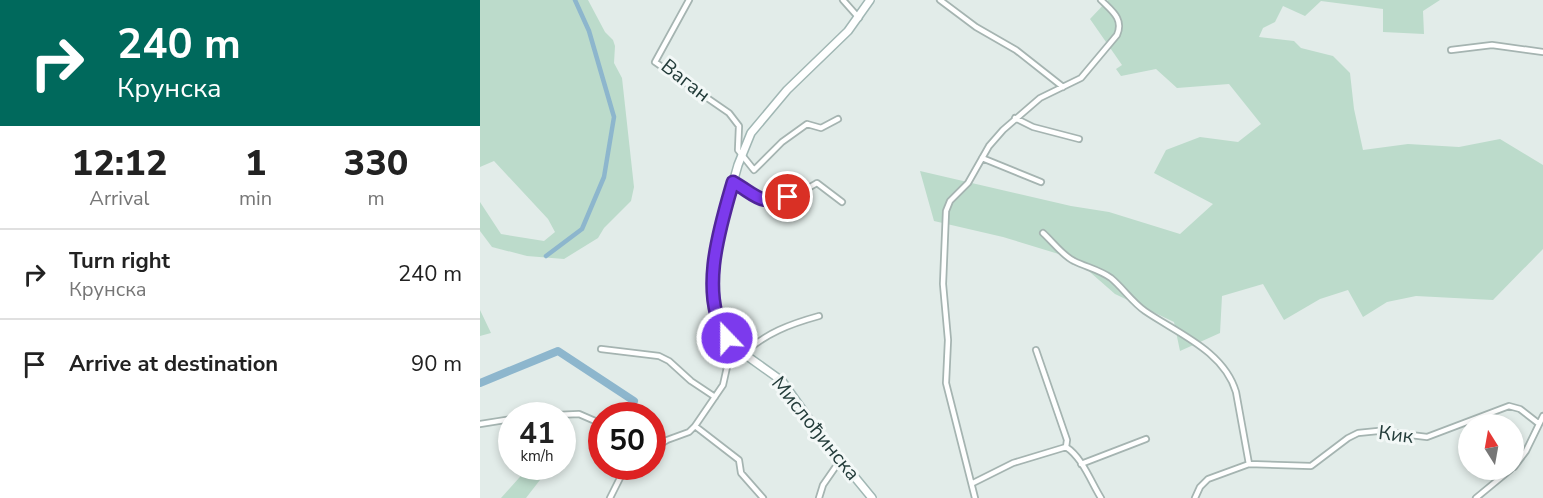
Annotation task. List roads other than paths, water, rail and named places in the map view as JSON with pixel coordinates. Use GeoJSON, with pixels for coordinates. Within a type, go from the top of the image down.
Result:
{"type":"FeatureCollection","features":[{"type":"Feature","properties":{"kind":"main road","name":"Мислођинска"},"geometry":{"type":"LineString","coordinates":[[870,0],[848,31],[778,100],[754,129],[733,182],[716,248],[713,288],[718,320],[729,340],[743,354],[782,381],[821,436],[872,498]]}},
{"type":"Feature","properties":{"kind":"street","name":"Ваган"},"geometry":{"type":"LineString","coordinates":[[689,0],[655,62],[729,113],[739,126],[738,150],[742,156]]}},
{"type":"Feature","properties":{"kind":"street"},"geometry":{"type":"LineString","coordinates":[[843,0],[859,18]]}},
{"type":"Feature","properties":{"kind":"street"},"geometry":{"type":"LineString","coordinates":[[940,0],[976,27],[1016,50],[1063,87]]}},
{"type":"Feature","properties":{"kind":"street"},"geometry":{"type":"LineString","coordinates":[[975,498],[946,383],[948,328],[943,284],[947,207],[968,183],[989,146],[1015,118],[1040,98],[1084,75],[1119,30],[1117,17],[1101,0]]}},
{"type":"Feature","properties":{"kind":"street"},"geometry":{"type":"LineString","coordinates":[[1451,50],[1492,45],[1543,52]]}},
{"type":"Feature","properties":{"kind":"street"},"geometry":{"type":"LineString","coordinates":[[1015,118],[1033,127],[1079,139]]}},
{"type":"Feature","properties":{"kind":"street"},"geometry":{"type":"LineString","coordinates":[[742,156],[754,170],[782,142],[807,124],[821,128],[838,119]]}},
{"type":"Feature","properties":{"kind":"street"},"geometry":{"type":"LineString","coordinates":[[982,158],[1041,182]]}},
{"type":"Feature","properties":{"kind":"street"},"geometry":{"type":"LineString","coordinates":[[733,182],[757,197],[772,202],[800,193],[817,183],[842,202]]}},
{"type":"Feature","properties":{"kind":"street"},"geometry":{"type":"LineString","coordinates":[[1043,233],[1071,261],[1090,267],[1110,278],[1142,309],[1191,340],[1220,363],[1233,381],[1249,464]]}},
{"type":"Feature","properties":{"kind":"street"},"geometry":{"type":"LineString","coordinates":[[743,354],[772,332],[819,316]]}},
{"type":"Feature","properties":{"kind":"street"},"geometry":{"type":"LineString","coordinates":[[666,441],[689,432],[715,397],[724,381],[729,340]]}},
{"type":"Feature","properties":{"kind":"street"},"geometry":{"type":"LineString","coordinates":[[601,349],[659,356],[669,361],[691,381],[715,397]]}},
{"type":"Feature","properties":{"kind":"street"},"geometry":{"type":"LineString","coordinates":[[1036,350],[1067,440],[1066,447]]}},
{"type":"Feature","properties":{"kind":"street","name":"Кик"},"geometry":{"type":"LineString","coordinates":[[1194,498],[1208,479],[1249,464],[1311,466],[1358,433],[1378,431],[1419,438],[1431,437],[1509,406],[1520,409],[1538,423]]}},
{"type":"Feature","properties":{"kind":"street"},"geometry":{"type":"LineString","coordinates":[[1524,454],[1543,416]]}},
{"type":"Feature","properties":{"kind":"street"},"geometry":{"type":"LineString","coordinates":[[480,424],[498,421]]}},
{"type":"Feature","properties":{"kind":"street"},"geometry":{"type":"LineString","coordinates":[[695,426],[739,460],[741,473],[763,498]]}},
{"type":"Feature","properties":{"kind":"street"},"geometry":{"type":"LineString","coordinates":[[1081,464],[1146,439]]}},
{"type":"Feature","properties":{"kind":"street"},"geometry":{"type":"LineString","coordinates":[[973,483],[1013,463],[1066,447]]}},
{"type":"Feature","properties":{"kind":"street"},"geometry":{"type":"LineString","coordinates":[[1066,447],[1081,464],[1101,498]]}},
{"type":"Feature","properties":{"kind":"street"},"geometry":{"type":"LineString","coordinates":[[819,498],[823,485],[841,459]]}},
{"type":"Feature","properties":{"kind":"street"},"geometry":{"type":"LineString","coordinates":[[610,498],[619,480]]}},
{"type":"Feature","properties":{"kind":"street"},"geometry":{"type":"LineString","coordinates":[[1476,498],[1498,480]]}},
{"type":"Feature","properties":{"kind":"waterway"},"geometry":{"type":"LineString","coordinates":[[546,256],[582,229],[604,177],[614,117],[589,31],[575,0]]}},
{"type":"Feature","properties":{"kind":"waterway"},"geometry":{"type":"LineString","coordinates":[[480,383],[558,351],[634,401]]}}]}
